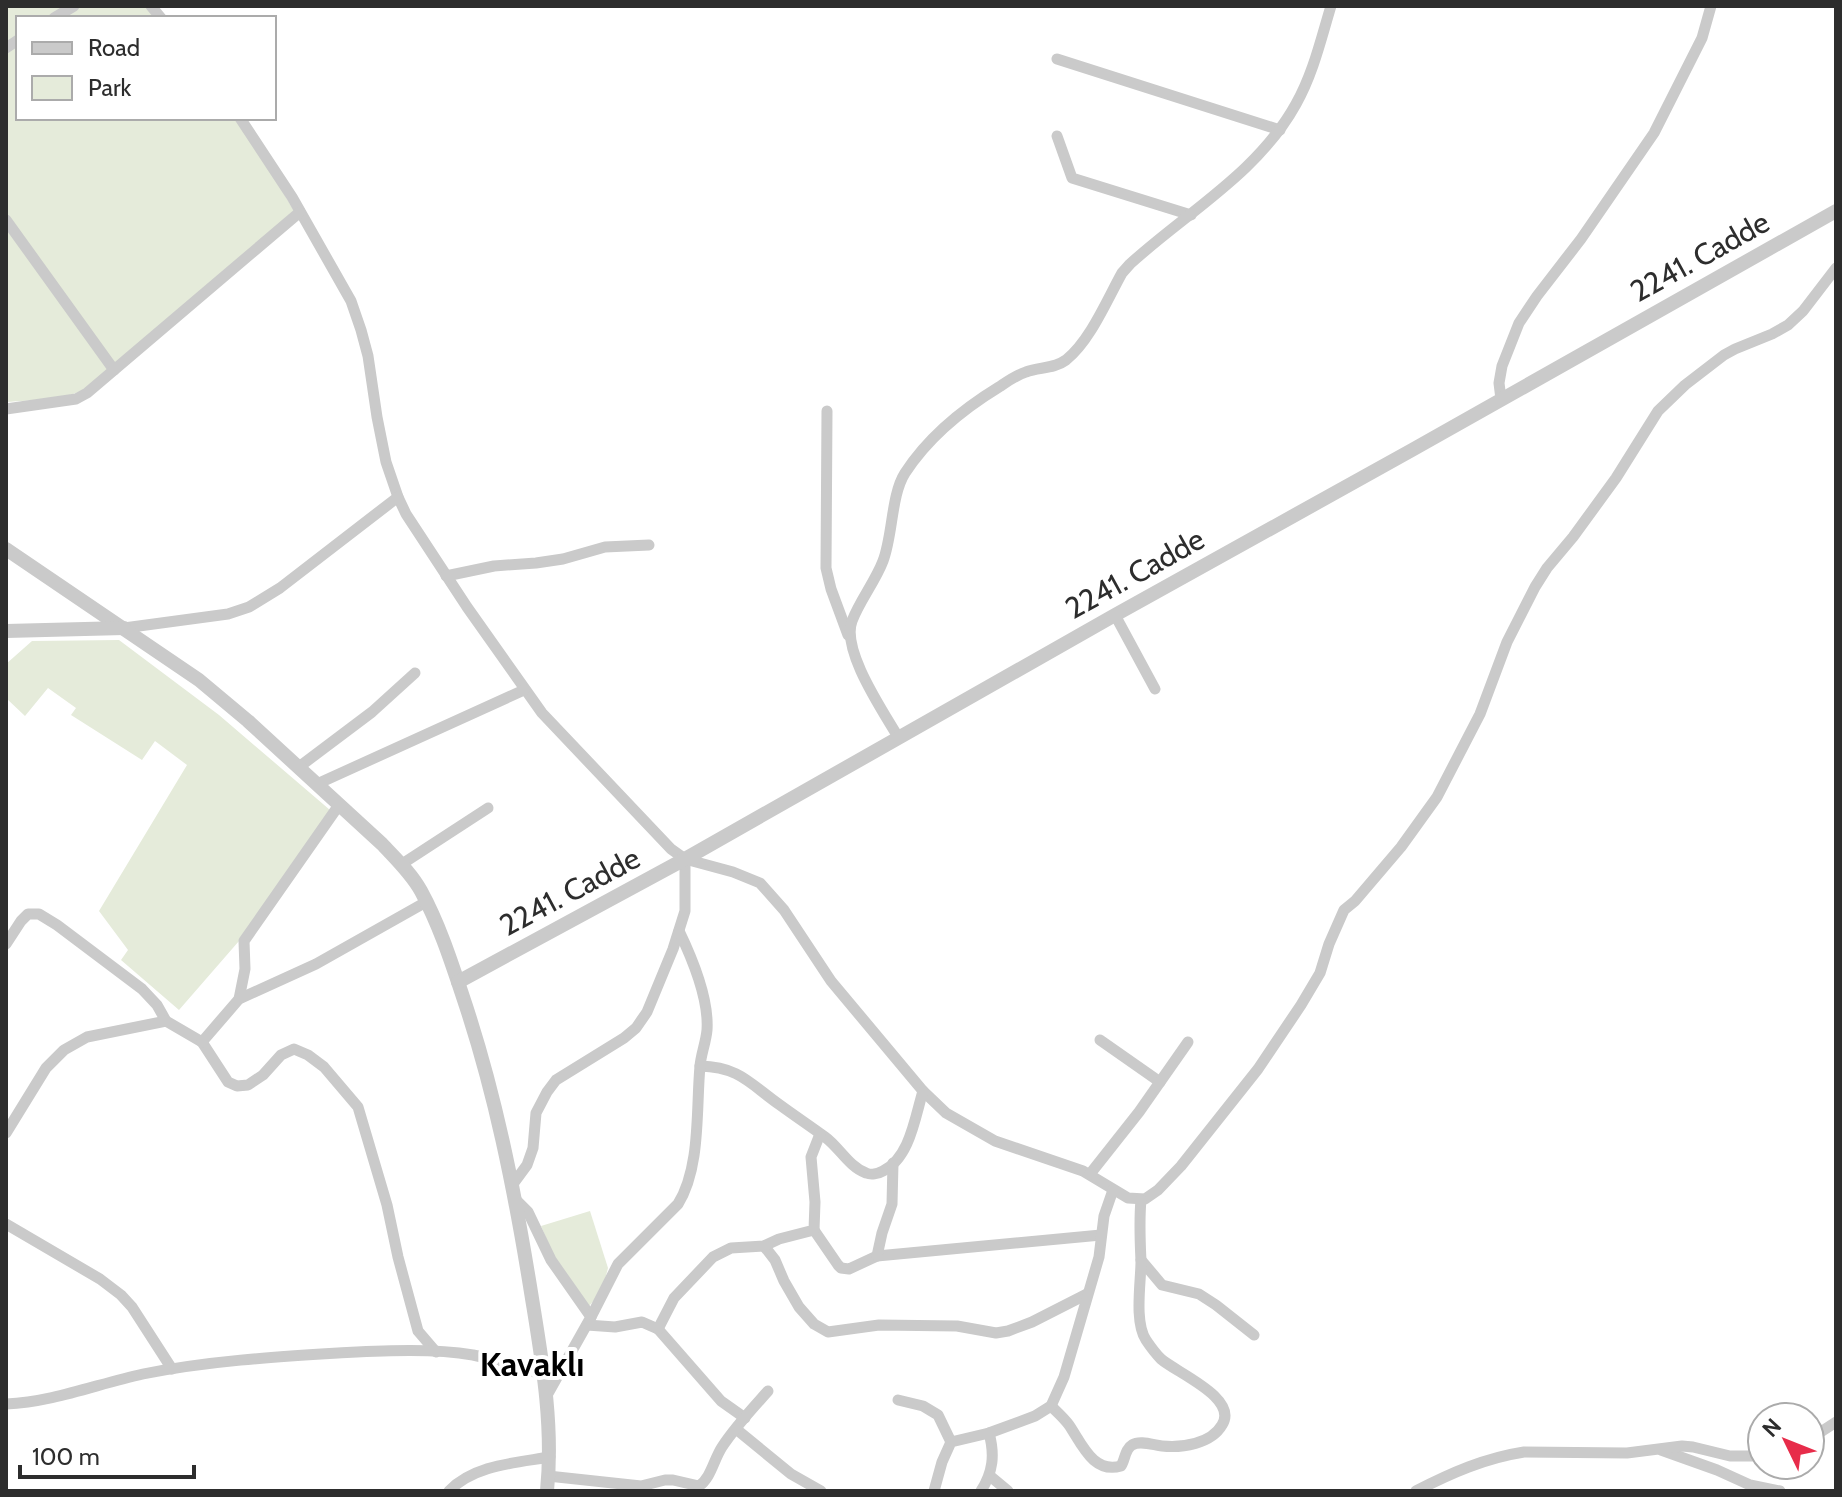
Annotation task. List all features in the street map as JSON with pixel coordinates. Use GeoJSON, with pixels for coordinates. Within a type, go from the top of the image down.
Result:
{"type":"FeatureCollection","features":[{"type":"Feature","properties":{"kind":"street"},"geometry":{"type":"LineString","coordinates":[[850,642],[852,620],[876,577],[887,549],[901,480],[914,461],[949,422],[973,403],[1026,372],[1065,361],[1082,342],[1130,264],[1263,151],[1280,130],[1304,88],[1331,6]]}},
{"type":"Feature","properties":{"kind":"street"},"geometry":{"type":"LineString","coordinates":[[1501,399],[1499,383],[1502,366],[1519,323],[1654,133],[1702,38],[1711,6]]}},
{"type":"Feature","properties":{"kind":"street"},"geometry":{"type":"LineString","coordinates":[[1057,59],[1280,130]]}},
{"type":"Feature","properties":{"kind":"street"},"geometry":{"type":"LineString","coordinates":[[241,120],[278,175],[342,284],[361,330],[386,462],[406,514],[524,690],[561,735],[657,835],[685,859],[760,883],[784,910],[831,981],[923,1091],[946,1113],[995,1141],[1073,1167],[1128,1198],[1141,1200],[1158,1190],[1181,1166],[1258,1069],[1301,1005],[1320,973],[1344,910],[1401,847],[1437,797],[1480,714],[1507,642],[1535,587],[1616,478],[1658,411],[1724,355],[1788,325],[1803,311],[1836,268]]}},
{"type":"Feature","properties":{"kind":"street"},"geometry":{"type":"LineString","coordinates":[[1057,136],[1072,178],[1191,215]]}},
{"type":"Feature","properties":{"kind":"street","name":"2241. Cadde"},"geometry":{"type":"LineString","coordinates":[[458,982],[685,859],[1836,211]]}},
{"type":"Feature","properties":{"kind":"street"},"geometry":{"type":"LineString","coordinates":[[6,409],[76,399],[87,393],[300,212]]}},
{"type":"Feature","properties":{"kind":"street"},"geometry":{"type":"LineString","coordinates":[[6,220],[114,370]]}},
{"type":"Feature","properties":{"kind":"street"},"geometry":{"type":"LineString","coordinates":[[827,411],[826,568],[860,669],[898,737]]}},
{"type":"Feature","properties":{"kind":"street"},"geometry":{"type":"LineString","coordinates":[[6,631],[124,628],[228,614],[249,607],[280,588],[398,497]]}},
{"type":"Feature","properties":{"kind":"street"},"geometry":{"type":"LineString","coordinates":[[446,576],[494,566],[563,559],[605,547],[649,545]]}},
{"type":"Feature","properties":{"kind":"street"},"geometry":{"type":"LineString","coordinates":[[6,549],[199,680],[299,767],[413,878],[426,902],[458,982],[494,1099],[514,1191],[544,1375],[550,1457],[547,1484],[641,1486],[673,1480],[699,1486],[707,1479],[716,1457],[736,1429],[768,1391]]}},
{"type":"Feature","properties":{"kind":"street"},"geometry":{"type":"LineString","coordinates":[[1115,615],[1155,689]]}},
{"type":"Feature","properties":{"kind":"street"},"geometry":{"type":"LineString","coordinates":[[299,767],[372,712],[415,673]]}},
{"type":"Feature","properties":{"kind":"street"},"geometry":{"type":"LineString","coordinates":[[317,784],[524,690]]}},
{"type":"Feature","properties":{"kind":"street"},"geometry":{"type":"LineString","coordinates":[[239,999],[245,969],[244,941],[339,805]]}},
{"type":"Feature","properties":{"kind":"street"},"geometry":{"type":"LineString","coordinates":[[402,864],[488,808]]}},
{"type":"Feature","properties":{"kind":"street"},"geometry":{"type":"LineString","coordinates":[[514,1191],[533,1148],[536,1113],[547,1092],[556,1080],[636,1028],[654,998],[685,911],[685,859]]}},
{"type":"Feature","properties":{"kind":"street"},"geometry":{"type":"LineString","coordinates":[[202,1042],[239,999],[316,964],[426,902]]}},
{"type":"Feature","properties":{"kind":"street"},"geometry":{"type":"LineString","coordinates":[[6,944],[28,914],[39,914],[57,925],[142,989],[166,1021],[202,1042],[228,1082],[237,1086],[248,1085],[263,1075],[281,1055],[294,1049],[324,1067],[358,1107],[387,1205],[418,1331],[436,1352]]}},
{"type":"Feature","properties":{"kind":"street"},"geometry":{"type":"LineString","coordinates":[[546,1397],[618,1264],[678,1204],[685,1194],[693,1166],[700,1066],[707,1030],[704,1000],[694,964],[679,931]]}},
{"type":"Feature","properties":{"kind":"street"},"geometry":{"type":"LineString","coordinates":[[6,1133],[46,1068],[64,1050],[87,1037],[166,1021]]}},
{"type":"Feature","properties":{"kind":"street"},"geometry":{"type":"LineString","coordinates":[[1100,1040],[1160,1082]]}},
{"type":"Feature","properties":{"kind":"street"},"geometry":{"type":"LineString","coordinates":[[1090,1174],[1124,1133],[1188,1042]]}},
{"type":"Feature","properties":{"kind":"street"},"geometry":{"type":"LineString","coordinates":[[700,1066],[726,1069],[742,1076],[825,1137],[865,1173],[874,1175],[886,1171],[906,1147],[923,1091]]}},
{"type":"Feature","properties":{"kind":"street"},"geometry":{"type":"LineString","coordinates":[[820,1134],[811,1157],[814,1230],[841,1268],[849,1269],[877,1256],[1101,1235]]}},
{"type":"Feature","properties":{"kind":"street"},"geometry":{"type":"LineString","coordinates":[[877,1256],[892,1204],[893,1163]]}},
{"type":"Feature","properties":{"kind":"street"},"geometry":{"type":"LineString","coordinates":[[951,1442],[989,1433],[1035,1416],[1051,1406],[1064,1377],[1099,1257],[1104,1216],[1113,1190]]}},
{"type":"Feature","properties":{"kind":"street"},"geometry":{"type":"LineString","coordinates":[[514,1191],[528,1212],[551,1260],[589,1321],[615,1327],[642,1322],[658,1329],[721,1401],[745,1418]]}},
{"type":"Feature","properties":{"kind":"street"},"geometry":{"type":"LineString","coordinates":[[1051,1406],[1069,1426],[1086,1453],[1106,1468],[1121,1466],[1127,1449],[1139,1443],[1174,1447],[1203,1441],[1216,1433],[1226,1416],[1219,1400],[1210,1391],[1160,1358],[1145,1339],[1140,1324],[1141,1200]]}},
{"type":"Feature","properties":{"kind":"street"},"geometry":{"type":"LineString","coordinates":[[6,1224],[100,1279],[121,1295],[172,1369]]}},
{"type":"Feature","properties":{"kind":"street"},"geometry":{"type":"LineString","coordinates":[[658,1329],[674,1298],[713,1257],[731,1248],[764,1246],[814,1230]]}},
{"type":"Feature","properties":{"kind":"street"},"geometry":{"type":"LineString","coordinates":[[764,1246],[775,1260],[799,1307],[814,1324],[828,1332],[879,1325],[957,1326],[996,1333],[1032,1322],[1087,1294]]}},
{"type":"Feature","properties":{"kind":"street"},"geometry":{"type":"LineString","coordinates":[[1141,1260],[1162,1285],[1199,1294],[1254,1335]]}},
{"type":"Feature","properties":{"kind":"street"},"geometry":{"type":"LineString","coordinates":[[6,1404],[32,1403],[99,1384],[172,1369],[285,1356],[436,1352],[473,1355],[544,1375]]}},
{"type":"Feature","properties":{"kind":"street"},"geometry":{"type":"LineString","coordinates":[[898,1400],[923,1406],[938,1415],[951,1442],[934,1491]]}},
{"type":"Feature","properties":{"kind":"street"},"geometry":{"type":"LineString","coordinates":[[736,1429],[791,1474],[821,1491]]}},
{"type":"Feature","properties":{"kind":"street"},"geometry":{"type":"LineString","coordinates":[[981,1491],[990,1476],[994,1449],[989,1433]]}},
{"type":"Feature","properties":{"kind":"street"},"geometry":{"type":"LineString","coordinates":[[1416,1491],[1467,1467],[1508,1455],[1544,1452],[1613,1454],[1682,1446],[1730,1456],[1746,1456]]}},
{"type":"Feature","properties":{"kind":"street"},"geometry":{"type":"LineString","coordinates":[[1660,1450],[1750,1485],[1780,1491]]}},
{"type":"Feature","properties":{"kind":"street"},"geometry":{"type":"LineString","coordinates":[[449,1491],[457,1483],[489,1468],[550,1457]]}},
{"type":"Feature","properties":{"kind":"street"},"geometry":{"type":"LineString","coordinates":[[990,1476],[1008,1491]]}},
{"type":"Feature","properties":{"kind":"green space"},"geometry":{"type":"Polygon","coordinates":[[[6,6],[68,6],[52,16],[16,16],[16,38],[6,45],[6,6]]]}},
{"type":"Feature","properties":{"kind":"green space"},"geometry":{"type":"Polygon","coordinates":[[[79,6],[147,6],[155,16],[63,16],[79,6]]]}},
{"type":"Feature","properties":{"kind":"green space"},"geometry":{"type":"Polygon","coordinates":[[[16,45],[16,120],[238,120],[294,211],[85,389],[57,398],[6,402],[6,51],[16,45]]]}},
{"type":"Feature","properties":{"kind":"green space"},"geometry":{"type":"Polygon","coordinates":[[[119,640],[219,715],[330,810],[239,941],[179,1010],[121,960],[128,950],[99,911],[187,765],[155,741],[142,760],[71,715],[76,708],[48,688],[25,716],[6,698],[6,664],[32,641],[119,640]]]}},
{"type":"Feature","properties":{"kind":"green space"},"geometry":{"type":"Polygon","coordinates":[[[590,1211],[608,1268],[602,1291],[589,1306],[553,1254],[541,1226],[590,1211]]]}},
{"type":"Feature","properties":{"kind":"district","name":"Kavaklı"},"geometry":{"type":"Point","coordinates":[532,1364]}}]}
